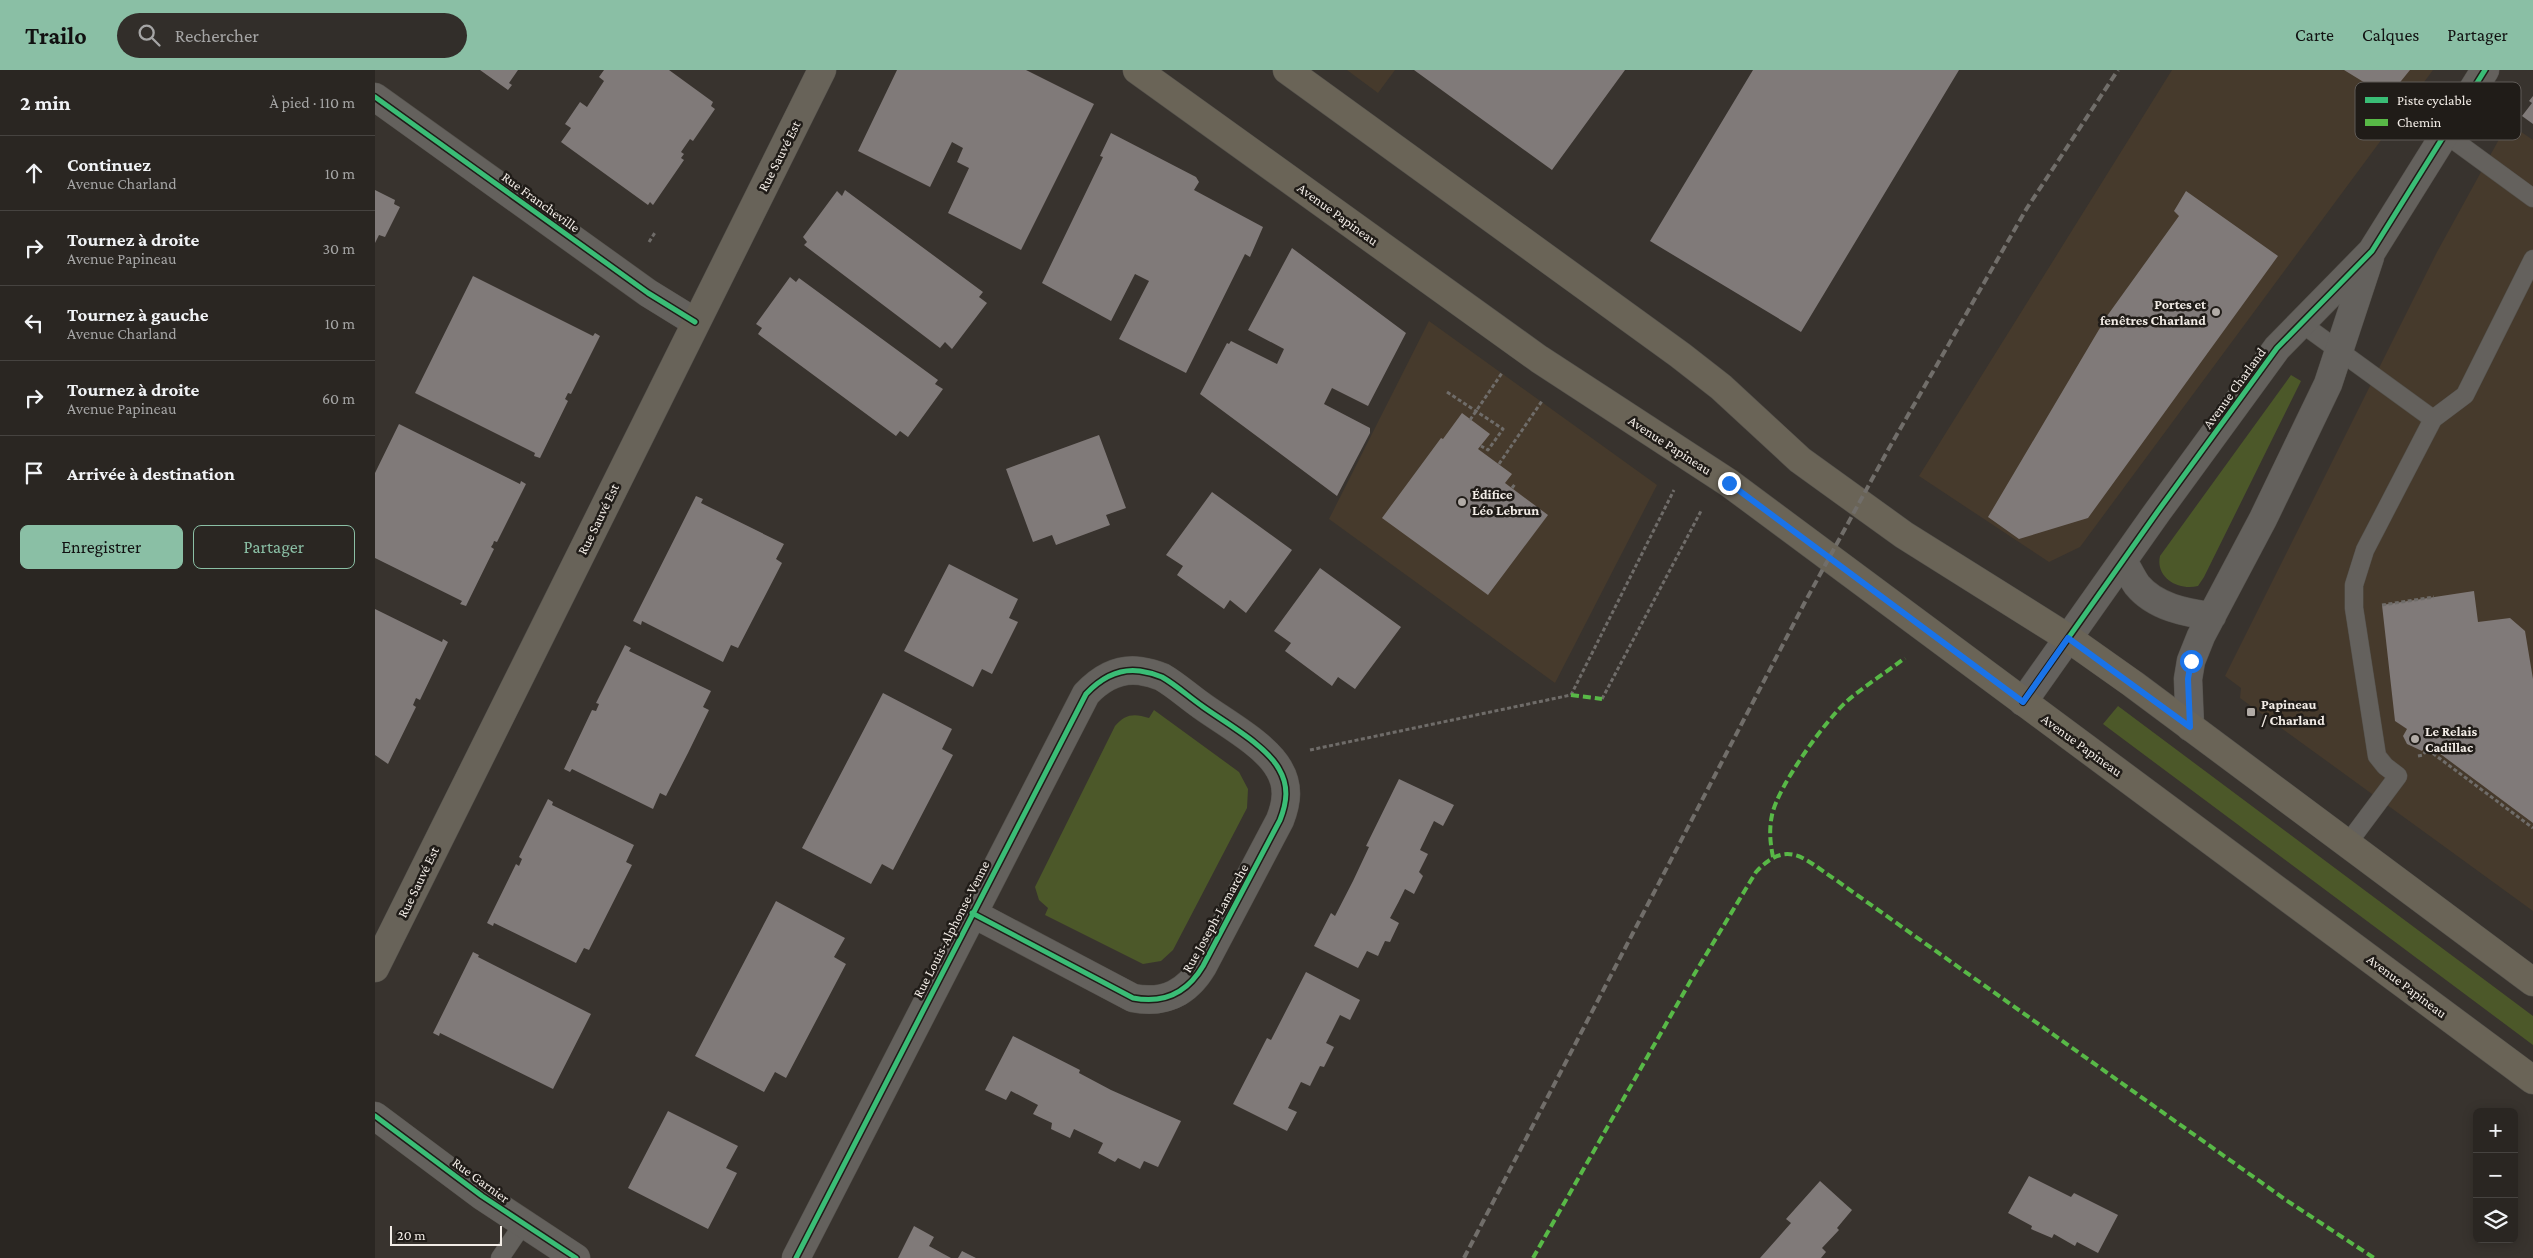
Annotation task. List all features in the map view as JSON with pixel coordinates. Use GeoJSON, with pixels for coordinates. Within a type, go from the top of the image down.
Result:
{"type":"FeatureCollection","features":[{"type":"Feature","properties":{"kind":"main road","name":"Rue Sauvé Est"},"geometry":{"type":"LineString","coordinates":[[375,968],[822,70]]}},
{"type":"Feature","properties":{"kind":"main road","name":"Avenue Papineau"},"geometry":{"type":"LineString","coordinates":[[1137,70],[1539,359],[1729,483],[2533,1080]]}},
{"type":"Feature","properties":{"kind":"main road"},"geometry":{"type":"LineString","coordinates":[[1287,70],[1679,355],[1721,387],[1808,466],[1904,535],[2068,638],[2348,843],[2533,982]]}},
{"type":"Feature","properties":{"kind":"street","name":"Avenue Charland"},"geometry":{"type":"LineString","coordinates":[[2478,82],[2485,70]]}},
{"type":"Feature","properties":{"kind":"street","name":"Rue Francheville"},"geometry":{"type":"LineString","coordinates":[[375,97],[647,293],[695,322]]}},
{"type":"Feature","properties":{"kind":"street","name":"Avenue Charland"},"geometry":{"type":"LineString","coordinates":[[2023,702],[2277,348],[2372,251],[2441,140]]}},
{"type":"Feature","properties":{"kind":"street","name":"Avenue Charland"},"geometry":{"type":"LineString","coordinates":[[2190,727],[2188,679],[2191,661],[2212,616],[2263,519],[2328,384],[2372,251]]}},
{"type":"Feature","properties":{"kind":"street"},"geometry":{"type":"LineString","coordinates":[[2123,561],[2138,586],[2159,602],[2184,613],[2212,616]]}},
{"type":"Feature","properties":{"kind":"street","name":"Rue Louis-Alphonse-Venne"},"geometry":{"type":"LineString","coordinates":[[796,1258],[1085,694],[1104,678],[1126,671],[1150,673],[1168,682]]}},
{"type":"Feature","properties":{"kind":"street","name":"Rue Joseph-Lamarche"},"geometry":{"type":"LineString","coordinates":[[972,914],[1133,998],[1156,1000],[1167,997],[1178,993],[1195,979],[1281,820],[1287,800],[1286,788],[1279,768],[1273,759],[1168,682]]}},
{"type":"Feature","properties":{"kind":"street","name":"Rue Garnier"},"geometry":{"type":"LineString","coordinates":[[375,1116],[523,1224],[577,1258]]}},
{"type":"Feature","properties":{"kind":"lane"},"geometry":{"type":"LineString","coordinates":[[2453,140],[2533,198]]}},
{"type":"Feature","properties":{"kind":"lane"},"geometry":{"type":"LineString","coordinates":[[2348,843],[2398,776],[2385,766],[2377,756],[2354,608],[2354,585],[2365,550],[2433,419],[2465,395],[2533,259]]}},
{"type":"Feature","properties":{"kind":"lane"},"geometry":{"type":"LineString","coordinates":[[2301,323],[2433,419]]}},
{"type":"Feature","properties":{"kind":"lane"},"geometry":{"type":"LineString","coordinates":[[501,1258],[523,1224]]}},
{"type":"Feature","properties":{"kind":"path"},"geometry":{"type":"LineString","coordinates":[[649,242],[656,230]]}},
{"type":"Feature","properties":{"kind":"path"},"geometry":{"type":"LineString","coordinates":[[1470,420],[1504,370]]}},
{"type":"Feature","properties":{"kind":"path"},"geometry":{"type":"LineString","coordinates":[[1447,392],[1503,429],[1488,450],[1481,446]]}},
{"type":"Feature","properties":{"kind":"path"},"geometry":{"type":"LineString","coordinates":[[1499,464],[1544,398]]}},
{"type":"Feature","properties":{"kind":"path"},"geometry":{"type":"LineString","coordinates":[[1512,488],[1515,484]]}},
{"type":"Feature","properties":{"kind":"path"},"geometry":{"type":"LineString","coordinates":[[1310,750],[1571,695],[1674,490]]}},
{"type":"Feature","properties":{"kind":"path"},"geometry":{"type":"LineString","coordinates":[[1602,699],[1701,510]]}},
{"type":"Feature","properties":{"kind":"path"},"geometry":{"type":"LineString","coordinates":[[2383,614],[2381,605],[2435,597]]}},
{"type":"Feature","properties":{"kind":"path"},"geometry":{"type":"LineString","coordinates":[[2410,755],[2423,755],[2427,749],[2533,828]]}},
{"type":"Feature","properties":{"kind":"shaded area"},"geometry":{"type":"Polygon","coordinates":[[[1347,70],[1395,70],[1378,93],[1347,70]]]}},
{"type":"Feature","properties":{"kind":"shaded area"},"geometry":{"type":"Polygon","coordinates":[[[2172,70],[2433,70],[2424,82],[2355,82],[2355,140],[2381,140],[2080,547],[2049,562],[1919,476],[2172,70]]]}},
{"type":"Feature","properties":{"kind":"shaded area"},"geometry":{"type":"Polygon","coordinates":[[[2521,132],[2533,140],[2533,911],[2240,698],[2241,688],[2225,676],[2437,252],[2499,140],[2521,140],[2521,132]]]}},
{"type":"Feature","properties":{"kind":"shaded area"},"geometry":{"type":"Polygon","coordinates":[[[1429,321],[1657,485],[1555,683],[1329,519],[1429,321]]]}},
{"type":"Feature","properties":{"kind":"green space"},"geometry":{"type":"Polygon","coordinates":[[[2291,375],[2301,381],[2204,577],[2198,586],[2183,587],[2176,585],[2161,571],[2159,564],[2160,556],[2291,375]]]}},
{"type":"Feature","properties":{"kind":"green space"},"geometry":{"type":"Polygon","coordinates":[[[2118,706],[2533,1016],[2533,1045],[2103,724],[2118,706]]]}},
{"type":"Feature","properties":{"kind":"green space"},"geometry":{"type":"Polygon","coordinates":[[[1154,710],[1239,772],[1248,789],[1247,808],[1173,950],[1161,961],[1143,964],[1045,915],[1048,908],[1039,900],[1035,887],[1115,726],[1122,719],[1130,716],[1139,715],[1149,718],[1154,710]]]}},
{"type":"Feature","properties":{"kind":"building"},"geometry":{"type":"Polygon","coordinates":[[[480,70],[518,70],[509,83],[512,85],[508,90],[480,70]]]}},
{"type":"Feature","properties":{"kind":"building"},"geometry":{"type":"Polygon","coordinates":[[[604,70],[669,70],[713,102],[711,106],[715,109],[693,141],[690,139],[681,152],[684,154],[681,158],[684,160],[653,205],[650,202],[648,205],[561,142],[571,128],[565,124],[580,102],[587,107],[604,81],[599,77],[604,70]]]}},
{"type":"Feature","properties":{"kind":"building"},"geometry":{"type":"Polygon","coordinates":[[[897,70],[1026,70],[1094,104],[1021,250],[948,213],[969,168],[957,162],[963,148],[952,142],[930,187],[858,151],[897,70]]]}},
{"type":"Feature","properties":{"kind":"building"},"geometry":{"type":"Polygon","coordinates":[[[1414,70],[1625,70],[1552,170],[1414,70]]]}},
{"type":"Feature","properties":{"kind":"building"},"geometry":{"type":"Polygon","coordinates":[[[1753,70],[1959,70],[1801,332],[1650,241],[1753,70]]]}},
{"type":"Feature","properties":{"kind":"building"},"geometry":{"type":"Polygon","coordinates":[[[2344,70],[2410,70],[2400,82],[2364,82],[2344,70]]]}},
{"type":"Feature","properties":{"kind":"building"},"geometry":{"type":"Polygon","coordinates":[[[2533,96],[2533,124],[2522,116],[2532,103],[2529,101],[2533,96]]]}},
{"type":"Feature","properties":{"kind":"building"},"geometry":{"type":"Polygon","coordinates":[[[1111,133],[1196,177],[1199,182],[1194,190],[1263,227],[1250,257],[1245,254],[1186,373],[1119,339],[1149,281],[1135,274],[1111,321],[1042,283],[1103,157],[1100,156],[1111,133]]]}},
{"type":"Feature","properties":{"kind":"building"},"geometry":{"type":"Polygon","coordinates":[[[375,190],[395,200],[394,204],[400,207],[385,237],[379,235],[375,243],[375,190]]]}},
{"type":"Feature","properties":{"kind":"building"},"geometry":{"type":"Polygon","coordinates":[[[845,190],[983,292],[979,297],[987,303],[952,349],[945,342],[940,348],[804,245],[807,242],[803,237],[837,191],[842,196],[845,190]]]}},
{"type":"Feature","properties":{"kind":"building"},"geometry":{"type":"Polygon","coordinates":[[[2186,191],[2278,256],[2088,518],[2019,539],[1988,517],[2107,316],[2179,216],[2174,211],[2186,191]]]}},
{"type":"Feature","properties":{"kind":"building"},"geometry":{"type":"Polygon","coordinates":[[[1292,248],[1406,333],[1368,406],[1332,388],[1324,404],[1370,428],[1370,433],[1337,496],[1200,394],[1227,343],[1229,344],[1231,341],[1277,364],[1284,349],[1248,330],[1292,248]]]}},
{"type":"Feature","properties":{"kind":"building"},"geometry":{"type":"Polygon","coordinates":[[[473,276],[593,336],[595,333],[600,336],[571,394],[568,393],[565,399],[568,401],[540,458],[534,456],[535,453],[415,393],[473,276]]]}},
{"type":"Feature","properties":{"kind":"building"},"geometry":{"type":"Polygon","coordinates":[[[790,277],[796,282],[799,278],[938,380],[935,384],[943,389],[908,437],[900,431],[896,436],[758,334],[762,328],[756,324],[790,277]]]}},
{"type":"Feature","properties":{"kind":"building","name":"Édifice Léo Lebrun"},"geometry":{"type":"Polygon","coordinates":[[[1462,413],[1490,434],[1478,449],[1512,474],[1505,483],[1548,515],[1488,595],[1382,518],[1441,438],[1443,439],[1462,413]]]}},
{"type":"Feature","properties":{"kind":"building"},"geometry":{"type":"Polygon","coordinates":[[[399,424],[520,484],[521,481],[526,484],[497,542],[494,541],[491,547],[494,549],[466,606],[460,604],[462,601],[375,558],[375,473],[399,424]]]}},
{"type":"Feature","properties":{"kind":"building"},"geometry":{"type":"Polygon","coordinates":[[[1099,435],[1126,508],[1106,515],[1110,525],[1056,545],[1052,535],[1033,542],[1006,469],[1099,435]]]}},
{"type":"Feature","properties":{"kind":"building"},"geometry":{"type":"Polygon","coordinates":[[[1212,492],[1292,550],[1246,613],[1230,600],[1224,609],[1177,575],[1183,566],[1166,555],[1212,492]]]}},
{"type":"Feature","properties":{"kind":"building"},"geometry":{"type":"Polygon","coordinates":[[[696,496],[703,499],[701,503],[784,544],[776,559],[782,563],[738,648],[731,645],[723,662],[642,621],[641,625],[633,621],[696,496]]]}},
{"type":"Feature","properties":{"kind":"building"},"geometry":{"type":"Polygon","coordinates":[[[949,564],[1018,599],[1009,618],[1018,622],[992,674],[982,669],[973,687],[904,651],[949,564]]]}},
{"type":"Feature","properties":{"kind":"building"},"geometry":{"type":"Polygon","coordinates":[[[1320,568],[1401,627],[1355,689],[1338,677],[1332,686],[1285,651],[1291,643],[1274,631],[1320,568]]]}},
{"type":"Feature","properties":{"kind":"building"},"geometry":{"type":"Polygon","coordinates":[[[2474,591],[2478,622],[2510,618],[2525,631],[2533,679],[2533,823],[2427,744],[2422,751],[2407,744],[2403,736],[2407,729],[2395,721],[2382,605],[2474,591]]]}},
{"type":"Feature","properties":{"kind":"building"},"geometry":{"type":"Polygon","coordinates":[[[375,609],[442,642],[443,639],[448,642],[420,700],[416,698],[413,705],[416,707],[388,764],[375,755],[375,609]]]}},
{"type":"Feature","properties":{"kind":"building"},"geometry":{"type":"Polygon","coordinates":[[[625,645],[631,648],[629,651],[711,691],[703,707],[709,710],[688,753],[666,796],[660,793],[653,809],[572,769],[570,772],[564,769],[592,710],[596,711],[599,704],[596,703],[625,645]]]}},
{"type":"Feature","properties":{"kind":"building"},"geometry":{"type":"Polygon","coordinates":[[[883,693],[952,729],[942,749],[953,755],[893,870],[882,864],[871,884],[802,848],[883,693]]]}},
{"type":"Feature","properties":{"kind":"building"},"geometry":{"type":"Polygon","coordinates":[[[1399,779],[1454,805],[1443,826],[1434,821],[1420,850],[1428,854],[1419,872],[1423,876],[1414,894],[1405,889],[1390,918],[1399,923],[1390,942],[1385,941],[1378,956],[1367,951],[1358,968],[1314,946],[1331,913],[1335,916],[1353,881],[1369,847],[1366,846],[1399,779]]]}},
{"type":"Feature","properties":{"kind":"building"},"geometry":{"type":"Polygon","coordinates":[[[548,799],[553,802],[552,805],[634,845],[626,862],[632,865],[589,950],[584,948],[576,963],[494,923],[493,926],[487,923],[516,864],[519,866],[522,859],[519,857],[548,799]]]}},
{"type":"Feature","properties":{"kind":"building"},"geometry":{"type":"Polygon","coordinates":[[[776,901],[845,938],[834,957],[846,964],[786,1078],[775,1072],[764,1092],[695,1056],[776,901]]]}},
{"type":"Feature","properties":{"kind":"building"},"geometry":{"type":"Polygon","coordinates":[[[473,952],[479,955],[478,957],[591,1014],[553,1089],[440,1033],[439,1036],[433,1033],[473,952]]]}},
{"type":"Feature","properties":{"kind":"building"},"geometry":{"type":"Polygon","coordinates":[[[1306,972],[1360,1000],[1350,1020],[1340,1015],[1326,1043],[1334,1047],[1324,1067],[1320,1066],[1310,1086],[1301,1082],[1288,1108],[1297,1112],[1287,1131],[1233,1104],[1267,1038],[1271,1040],[1306,972]]]}},
{"type":"Feature","properties":{"kind":"building"},"geometry":{"type":"Polygon","coordinates":[[[1013,1036],[1080,1070],[1079,1073],[1111,1090],[1181,1121],[1158,1167],[1144,1161],[1140,1169],[1118,1158],[1115,1162],[1098,1153],[1103,1143],[1074,1129],[1070,1138],[1051,1129],[1052,1123],[1033,1114],[1038,1105],[1011,1091],[1006,1100],[985,1090],[1013,1036]]]}},
{"type":"Feature","properties":{"kind":"building"},"geometry":{"type":"Polygon","coordinates":[[[668,1111],[738,1146],[726,1168],[737,1173],[708,1229],[628,1188],[668,1111]]]}},
{"type":"Feature","properties":{"kind":"building"},"geometry":{"type":"Polygon","coordinates":[[[2029,1176],[2071,1197],[2074,1193],[2118,1215],[2098,1253],[2077,1242],[2075,1246],[2054,1234],[2052,1238],[2031,1229],[2032,1226],[2008,1213],[2029,1176]]]}},
{"type":"Feature","properties":{"kind":"building"},"geometry":{"type":"Polygon","coordinates":[[[1820,1181],[1852,1210],[1837,1228],[1839,1230],[1822,1248],[1826,1252],[1821,1258],[1760,1258],[1791,1223],[1786,1219],[1820,1181]]]}},
{"type":"Feature","properties":{"kind":"building"},"geometry":{"type":"Polygon","coordinates":[[[914,1226],[934,1237],[929,1246],[951,1258],[898,1258],[914,1226]]]}},
{"type":"Feature","properties":{"kind":"building"},"geometry":{"type":"Polygon","coordinates":[[[962,1251],[976,1258],[958,1258],[962,1251]]]}},
{"type":"Feature","properties":{"kind":"railway"},"geometry":{"type":"LineString","coordinates":[[1464,1258],[1805,602],[1888,450],[2027,208],[2118,70]]}},
{"type":"Feature","properties":{"kind":"marked path"},"geometry":{"type":"LineString","coordinates":[[1773,857],[1770,836],[1772,815],[1783,788],[1803,755],[1827,723],[1847,701],[1905,658]]}},
{"type":"Feature","properties":{"kind":"marked path"},"geometry":{"type":"LineString","coordinates":[[1571,695],[1602,699]]}},
{"type":"Feature","properties":{"kind":"marked path"},"geometry":{"type":"LineString","coordinates":[[1533,1258],[1695,973],[1756,872],[1777,856],[1787,854],[1796,855],[1815,865],[2286,1200],[2374,1258]]}},
{"type":"Feature","properties":{"kind":"cycle path"},"geometry":{"type":"LineString","coordinates":[[2478,82],[2485,70]]}},
{"type":"Feature","properties":{"kind":"cycle path"},"geometry":{"type":"LineString","coordinates":[[375,97],[648,293],[695,322]]}},
{"type":"Feature","properties":{"kind":"cycle path"},"geometry":{"type":"LineString","coordinates":[[2023,702],[2158,511],[2277,348],[2372,251],[2441,140]]}},
{"type":"Feature","properties":{"kind":"cycle path"},"geometry":{"type":"LineString","coordinates":[[796,1258],[1086,694],[1091,689],[1103,679],[1124,671],[1140,671],[1162,677],[1265,751],[1282,775],[1286,794],[1280,820],[1203,966],[1190,983],[1174,994],[1165,998],[1155,999],[1133,998],[972,913]]}},
{"type":"Feature","properties":{"kind":"cycle path"},"geometry":{"type":"LineString","coordinates":[[375,1116],[482,1196],[576,1258]]}},
{"type":"Feature","properties":{"kind":"place","name":"Portes et fenêtres Charland"},"geometry":{"type":"Point","coordinates":[2216,312]}},
{"type":"Feature","properties":{"kind":"place","name":"Édifice Léo Lebrun"},"geometry":{"type":"Point","coordinates":[1462,502]}},
{"type":"Feature","properties":{"kind":"place","name":"Papineau / Charland"},"geometry":{"type":"Point","coordinates":[2251,712]}},
{"type":"Feature","properties":{"kind":"place","name":"Le Relais Cadillac"},"geometry":{"type":"Point","coordinates":[2415,739]}},
{"type":"Feature","properties":{"kind":"route"},"geometry":{"type":"LineString","coordinates":[[1729,483],[2023,702],[2068,638],[2190,727],[2188,679],[2191,661]]}}]}
